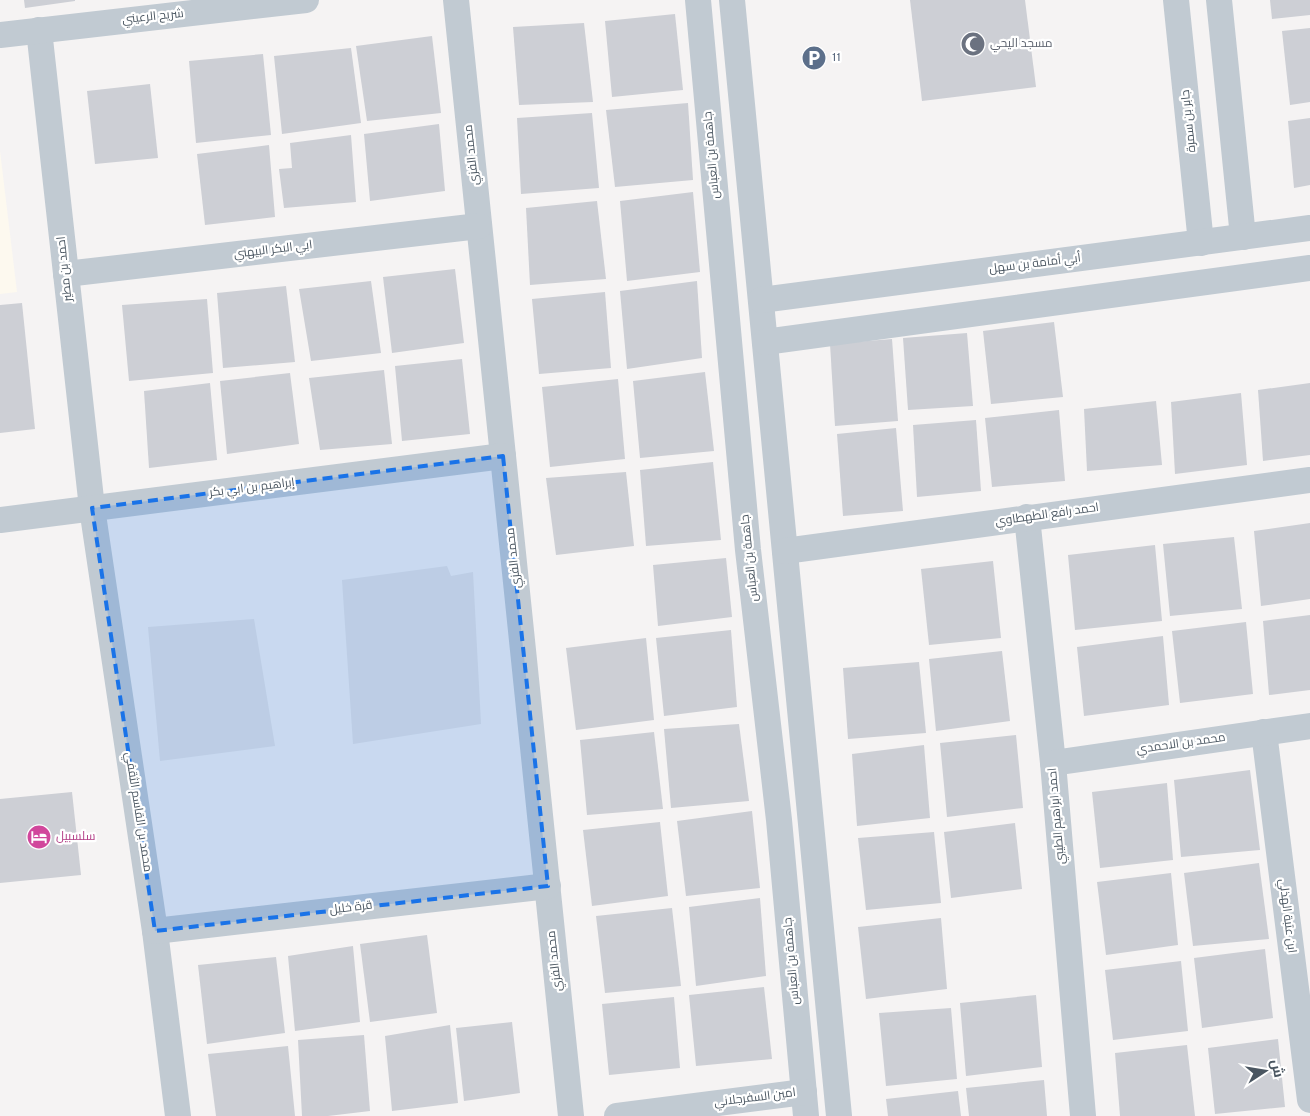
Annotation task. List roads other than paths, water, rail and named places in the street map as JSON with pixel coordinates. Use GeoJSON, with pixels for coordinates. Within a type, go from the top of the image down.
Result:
{"type":"FeatureCollection","features":[{"type":"Feature","properties":{"kind":"street","name":"شريح الرعيني"},"geometry":{"type":"LineString","coordinates":[[0,35],[306,0]]}},
{"type":"Feature","properties":{"kind":"street","name":"محمد الفزي"},"geometry":{"type":"LineString","coordinates":[[456,0],[571,1116]]}},
{"type":"Feature","properties":{"kind":"street","name":"جاهمة بن العباس"},"geometry":{"type":"LineString","coordinates":[[698,0],[747,541],[779,820],[805,1104]]}},
{"type":"Feature","properties":{"kind":"street"},"geometry":{"type":"LineString","coordinates":[[732,0],[839,1116]]}},
{"type":"Feature","properties":{"kind":"street","name":"جابر بن سمرة"},"geometry":{"type":"LineString","coordinates":[[1176,0],[1201,243]]}},
{"type":"Feature","properties":{"kind":"street"},"geometry":{"type":"LineString","coordinates":[[1220,0],[1243,237]]}},
{"type":"Feature","properties":{"kind":"street","name":"احمد بن مطير"},"geometry":{"type":"LineString","coordinates":[[39,30],[92,508]]}},
{"type":"Feature","properties":{"kind":"street","name":"ابي البكر البيهني"},"geometry":{"type":"LineString","coordinates":[[66,274],[479,226]]}},
{"type":"Feature","properties":{"kind":"street","name":"أبي أمامة بن سهل"},"geometry":{"type":"LineString","coordinates":[[761,300],[1310,228]]}},
{"type":"Feature","properties":{"kind":"street"},"geometry":{"type":"LineString","coordinates":[[765,342],[1310,268]]}},
{"type":"Feature","properties":{"kind":"street","name":"إبراهيم بن ابي بكر"},"geometry":{"type":"LineString","coordinates":[[0,520],[503,456]]}},
{"type":"Feature","properties":{"kind":"street","name":"احمد رافع الطهطاوي"},"geometry":{"type":"LineString","coordinates":[[785,551],[1310,480]]}},
{"type":"Feature","properties":{"kind":"street","name":"محمد بن القاسم الثقفي"},"geometry":{"type":"LineString","coordinates":[[92,508],[155,931],[178,1116]]}},
{"type":"Feature","properties":{"kind":"street","name":"احمد ابراهيم الطيبي"},"geometry":{"type":"LineString","coordinates":[[1027,517],[1053,763],[1083,1116]]}},
{"type":"Feature","properties":{"kind":"street","name":"محمد بن الاحمدي"},"geometry":{"type":"LineString","coordinates":[[1053,763],[1310,726]]}},
{"type":"Feature","properties":{"kind":"street","name":"ابن عتبة الهذلي"},"geometry":{"type":"LineString","coordinates":[[1264,732],[1304,1006],[1310,1100]]}},
{"type":"Feature","properties":{"kind":"street","name":"قرة خليل"},"geometry":{"type":"LineString","coordinates":[[155,931],[548,886]]}},
{"type":"Feature","properties":{"kind":"street","name":"امين السفرجلاني"},"geometry":{"type":"LineString","coordinates":[[617,1116],[805,1104]]}},
{"type":"Feature","properties":{"kind":"place","name":"مسجد اليحي"},"geometry":{"type":"Point","coordinates":[973,44]}},
{"type":"Feature","properties":{"kind":"place","name":"11"},"geometry":{"type":"Point","coordinates":[814,58]}},
{"type":"Feature","properties":{"kind":"place","name":"سلسبيل"},"geometry":{"type":"Point","coordinates":[39,837]}}]}
